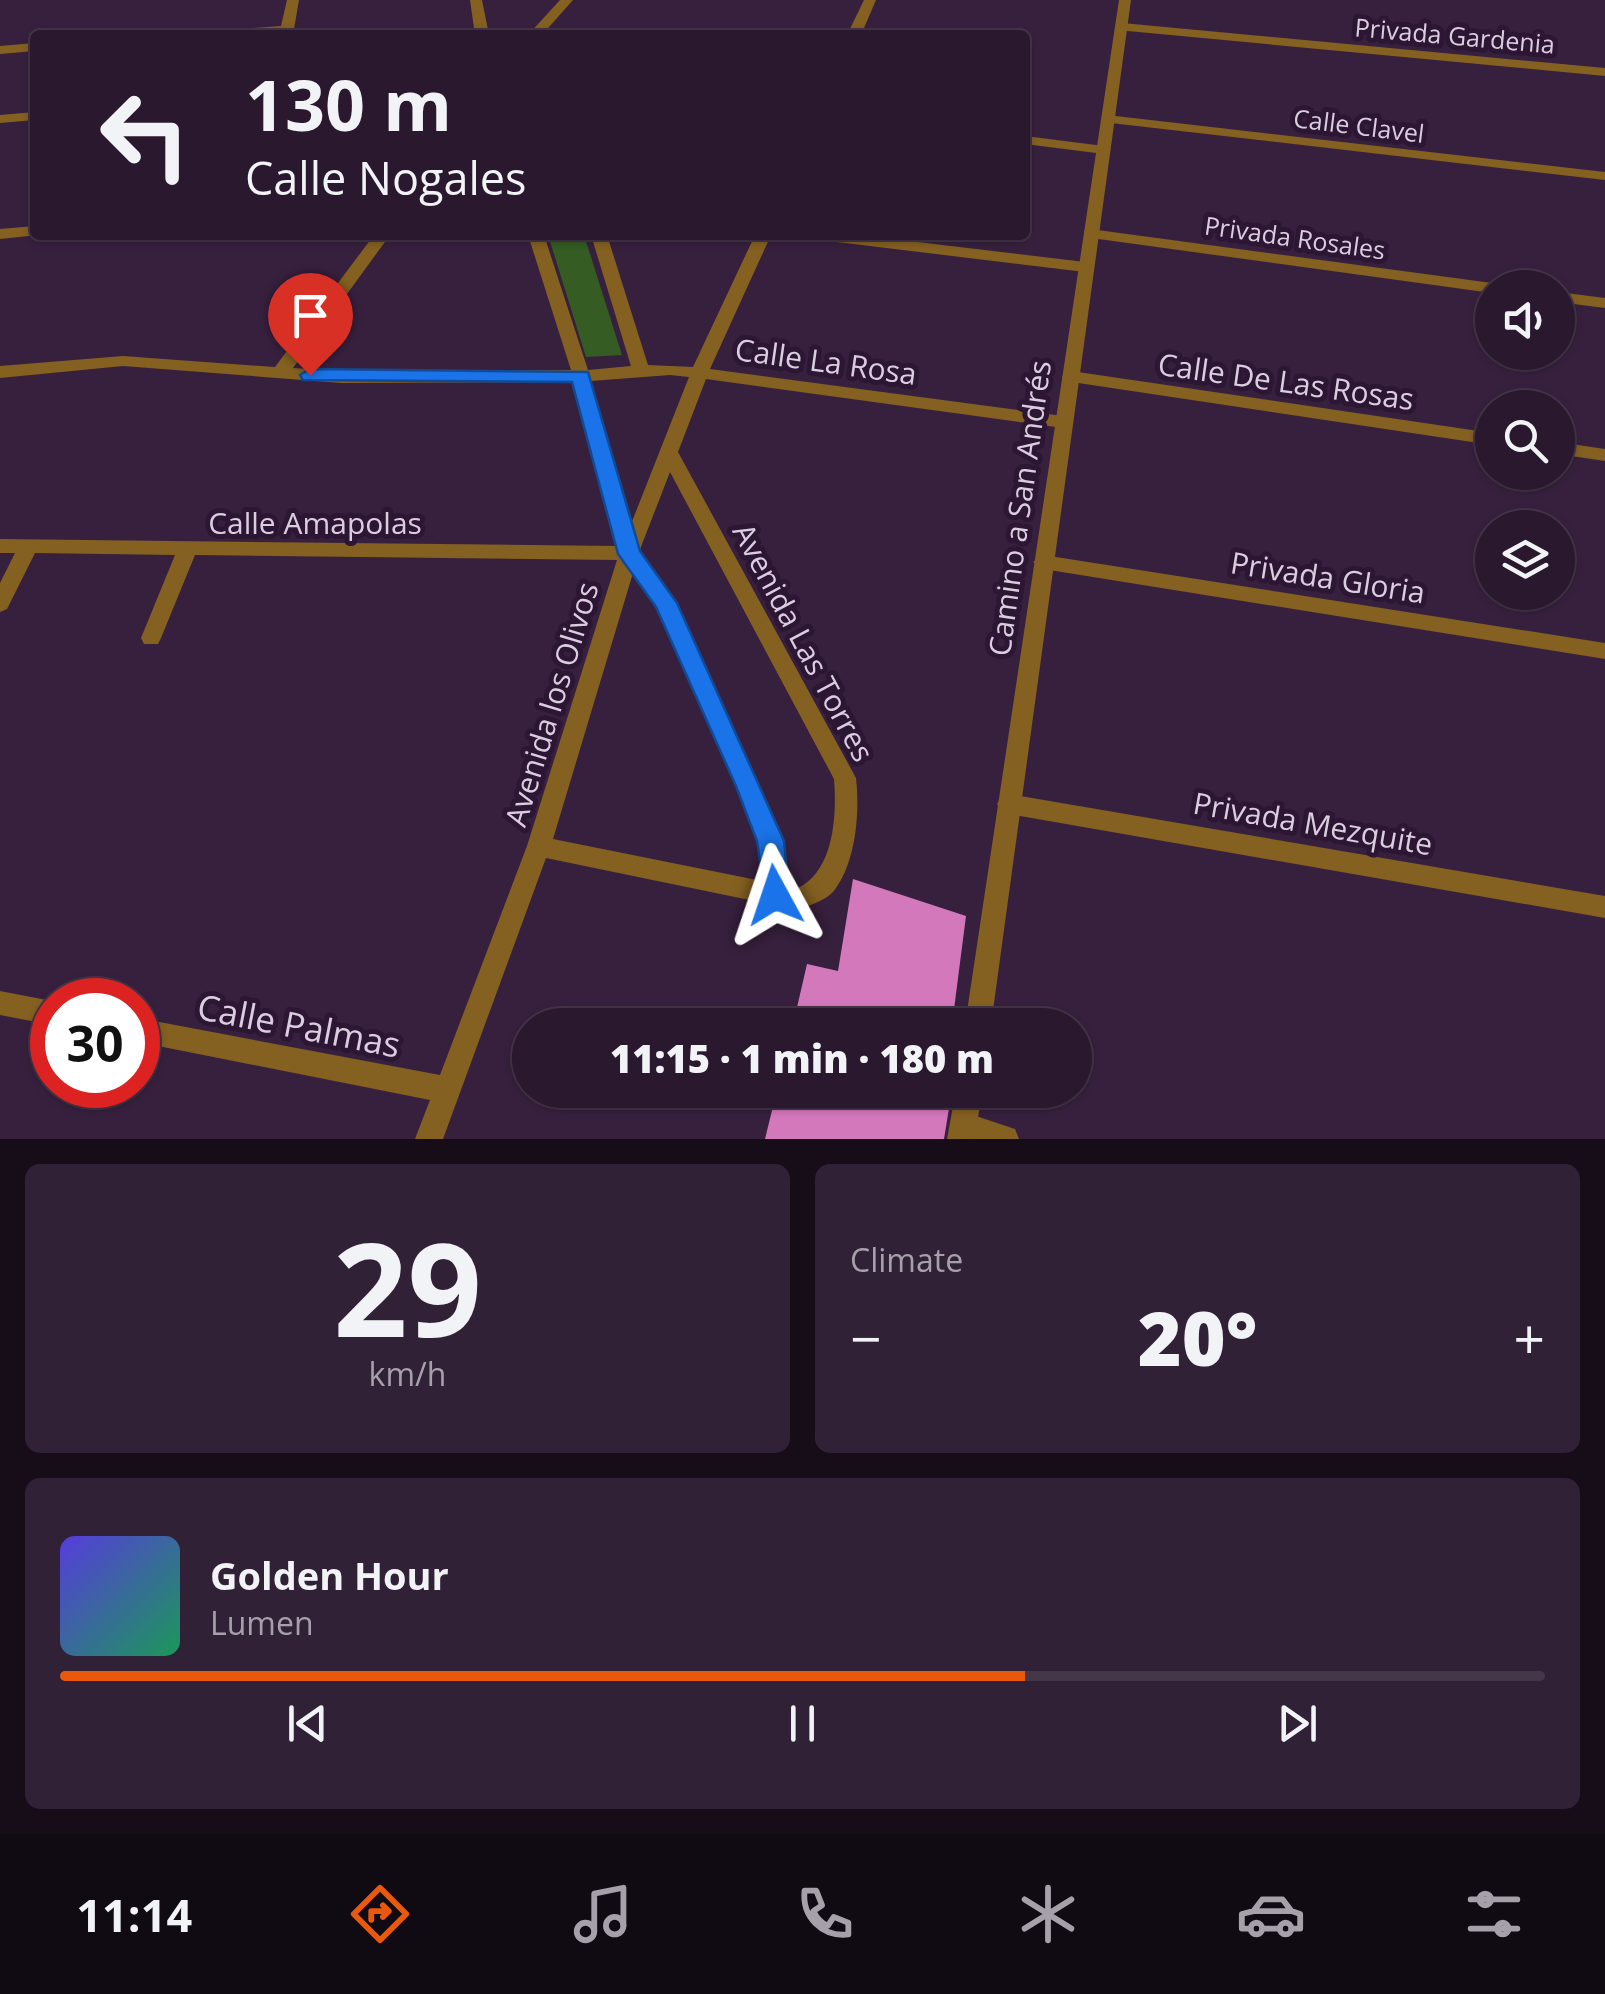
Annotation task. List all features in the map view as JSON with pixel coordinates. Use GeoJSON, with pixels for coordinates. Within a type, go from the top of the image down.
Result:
{"type":"FeatureCollection","features":[{"type":"Feature","properties":{"kind":"street"},"geometry":{"type":"LineString","coordinates":[[287,30],[292,0]]}},
{"type":"Feature","properties":{"kind":"street"},"geometry":{"type":"LineString","coordinates":[[476,0],[481,30]]}},
{"type":"Feature","properties":{"kind":"street"},"geometry":{"type":"LineString","coordinates":[[540,30],[567,0]]}},
{"type":"Feature","properties":{"kind":"street"},"geometry":{"type":"LineString","coordinates":[[856,30],[870,0]]}},
{"type":"Feature","properties":{"kind":"street","name":"Camino a San Andrés"},"geometry":{"type":"LineString","coordinates":[[980,1008],[1125,0]]}},
{"type":"Feature","properties":{"kind":"street","name":"Privada Gardenia"},"geometry":{"type":"LineString","coordinates":[[1122,26],[1605,72]]}},
{"type":"Feature","properties":{"kind":"street"},"geometry":{"type":"LineString","coordinates":[[0,50],[30,47]]}},
{"type":"Feature","properties":{"kind":"street"},"geometry":{"type":"LineString","coordinates":[[0,119],[30,116]]}},
{"type":"Feature","properties":{"kind":"street","name":"Calle Clavel"},"geometry":{"type":"LineString","coordinates":[[1108,119],[1605,176]]}},
{"type":"Feature","properties":{"kind":"street"},"geometry":{"type":"LineString","coordinates":[[1030,141],[1104,150]]}},
{"type":"Feature","properties":{"kind":"street"},"geometry":{"type":"LineString","coordinates":[[0,234],[30,231]]}},
{"type":"Feature","properties":{"kind":"street","name":"Privada Rosales"},"geometry":{"type":"LineString","coordinates":[[1090,234],[1475,286]]}},
{"type":"Feature","properties":{"kind":"street"},"geometry":{"type":"LineString","coordinates":[[280,374],[378,240]]}},
{"type":"Feature","properties":{"kind":"street"},"geometry":{"type":"LineString","coordinates":[[538,240],[581,376],[629,554],[666,603],[749,786],[770,841],[775,895],[539,846]]}},
{"type":"Feature","properties":{"kind":"street"},"geometry":{"type":"LineString","coordinates":[[601,240],[640,370]]}},
{"type":"Feature","properties":{"kind":"street","name":"Avenida los Olivos"},"geometry":{"type":"LineString","coordinates":[[428,1139],[539,846],[629,554],[700,371],[761,240]]}},
{"type":"Feature","properties":{"kind":"street"},"geometry":{"type":"LineString","coordinates":[[861,240],[1085,267]]}},
{"type":"Feature","properties":{"kind":"street"},"geometry":{"type":"LineString","coordinates":[[1575,300],[1605,304]]}},
{"type":"Feature","properties":{"kind":"street","name":"Calle La Rosa"},"geometry":{"type":"LineString","coordinates":[[0,372],[154,361],[341,377],[581,376],[640,370],[700,371],[1063,422]]}},
{"type":"Feature","properties":{"kind":"street","name":"Calle De Las Rosas"},"geometry":{"type":"LineString","coordinates":[[1071,377],[1475,436]]}},
{"type":"Feature","properties":{"kind":"street"},"geometry":{"type":"LineString","coordinates":[[1575,451],[1605,455]]}},
{"type":"Feature","properties":{"kind":"street","name":"Avenida Las Torres"},"geometry":{"type":"LineString","coordinates":[[669,453],[845,778],[848,796],[840,840],[826,881],[798,899],[775,895]]}},
{"type":"Feature","properties":{"kind":"street","name":"Calle Amapolas"},"geometry":{"type":"LineString","coordinates":[[0,546],[629,554]]}},
{"type":"Feature","properties":{"kind":"street"},"geometry":{"type":"LineString","coordinates":[[0,604],[28,547]]}},
{"type":"Feature","properties":{"kind":"street"},"geometry":{"type":"LineString","coordinates":[[151,638],[187,551]]}},
{"type":"Feature","properties":{"kind":"street","name":"Privada Gloria"},"geometry":{"type":"LineString","coordinates":[[1042,562],[1605,651]]}},
{"type":"Feature","properties":{"kind":"street","name":"Privada Mezquite"},"geometry":{"type":"LineString","coordinates":[[1009,804],[1605,906]]}},
{"type":"Feature","properties":{"kind":"street"},"geometry":{"type":"LineString","coordinates":[[0,1003],[30,1009]]}},
{"type":"Feature","properties":{"kind":"street","name":"Calle Palmas"},"geometry":{"type":"LineString","coordinates":[[160,1034],[447,1090]]}},
{"type":"Feature","properties":{"kind":"street"},"geometry":{"type":"LineString","coordinates":[[962,1132],[1005,1139]]}},
{"type":"Feature","properties":{"kind":"green space"},"geometry":{"type":"Polygon","coordinates":[[[550,240],[586,240],[622,355],[586,357],[550,240]]]}},
{"type":"Feature","properties":{"kind":"building"},"geometry":{"type":"Polygon","coordinates":[[[853,879],[966,916],[954,1008],[797,1008],[807,964],[838,971],[853,879]]]}},
{"type":"Feature","properties":{"kind":"building"},"geometry":{"type":"Polygon","coordinates":[[[773,1108],[949,1108],[944,1139],[765,1139],[773,1108]]]}},
{"type":"Feature","properties":{"kind":"route"},"geometry":{"type":"LineString","coordinates":[[310,375],[581,376],[629,554],[666,603],[749,786],[770,841],[775,895]]}}]}
